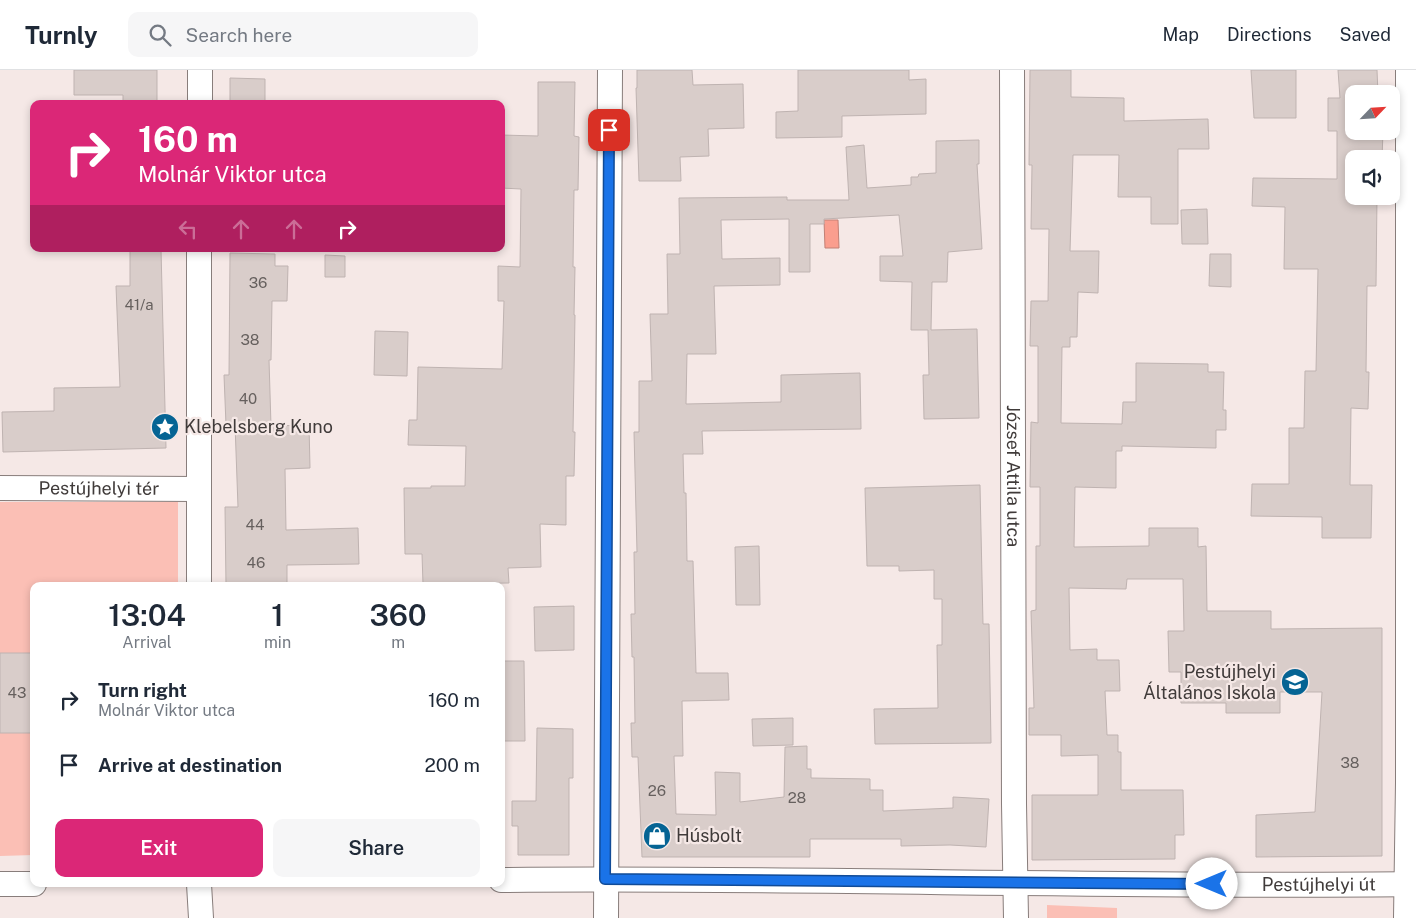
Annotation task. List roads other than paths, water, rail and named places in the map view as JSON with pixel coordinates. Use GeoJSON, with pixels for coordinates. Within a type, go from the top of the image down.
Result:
{"type":"FeatureCollection","features":[{"type":"Feature","properties":{"kind":"street"},"geometry":{"type":"LineString","coordinates":[[200,70],[200,100]]}},
{"type":"Feature","properties":{"kind":"street"},"geometry":{"type":"LineString","coordinates":[[606,918],[610,70]]}},
{"type":"Feature","properties":{"kind":"street","name":"József Attila utca"},"geometry":{"type":"LineString","coordinates":[[1012,70],[1016,918]]}},
{"type":"Feature","properties":{"kind":"street"},"geometry":{"type":"LineString","coordinates":[[1406,918],[1412,884],[1408,70]]}},
{"type":"Feature","properties":{"kind":"street"},"geometry":{"type":"LineString","coordinates":[[198,582],[199,252]]}},
{"type":"Feature","properties":{"kind":"street","name":"Pestújhelyi tér"},"geometry":{"type":"LineString","coordinates":[[0,488],[198,489]]}},
{"type":"Feature","properties":{"kind":"street","name":"Pestújhelyi út"},"geometry":{"type":"LineString","coordinates":[[505,880],[1412,884]]}},
{"type":"Feature","properties":{"kind":"street"},"geometry":{"type":"LineString","coordinates":[[0,884],[30,884]]}},
{"type":"Feature","properties":{"kind":"street"},"geometry":{"type":"LineString","coordinates":[[199,887],[201,918]]}},
{"type":"Feature","properties":{"kind":"place","name":"Klebelsberg Kuno"},"geometry":{"type":"Point","coordinates":[165,427]}},
{"type":"Feature","properties":{"kind":"place","name":"Pestújhelyi Általános Iskola"},"geometry":{"type":"Point","coordinates":[1295,682]}},
{"type":"Feature","properties":{"kind":"place","name":"Húsbolt"},"geometry":{"type":"Point","coordinates":[657,836]}}]}
